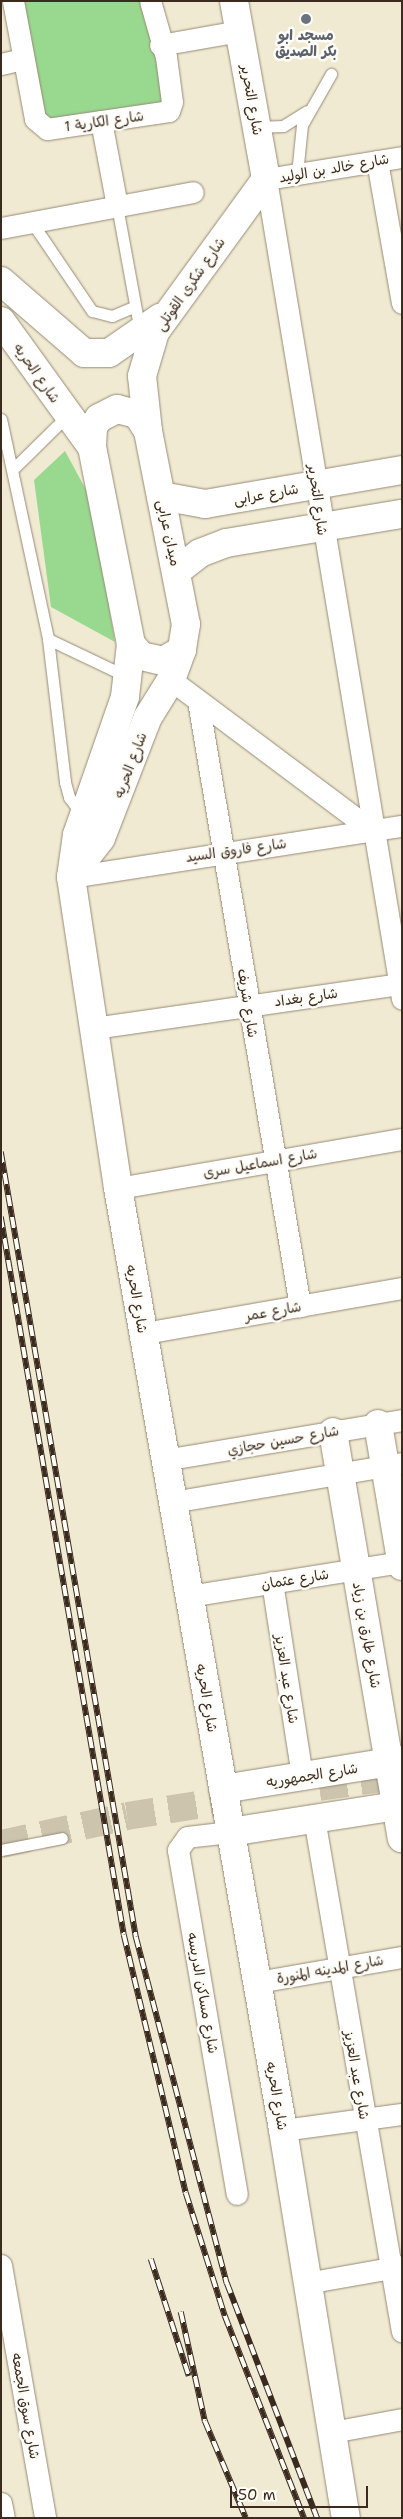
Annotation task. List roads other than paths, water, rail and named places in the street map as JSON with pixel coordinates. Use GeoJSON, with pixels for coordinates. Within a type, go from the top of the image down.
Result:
{"type":"FeatureCollection","features":[{"type":"Feature","properties":{"kind":"main road","name":"شارع التحرير"},"geometry":{"type":"LineString","coordinates":[[234,1],[266,180]]}},
{"type":"Feature","properties":{"kind":"main road","name":"شارع شكرى القوتلى"},"geometry":{"type":"LineString","coordinates":[[148,431],[142,376],[147,353],[166,312],[266,180]]}},
{"type":"Feature","properties":{"kind":"main road"},"geometry":{"type":"LineString","coordinates":[[1,281],[84,353],[109,354],[166,312]]}},
{"type":"Feature","properties":{"kind":"main road","name":"شارع الحريه"},"geometry":{"type":"LineString","coordinates":[[1,321],[92,447]]}},
{"type":"Feature","properties":{"kind":"main road","name":"ميدان عرابى"},"geometry":{"type":"LineString","coordinates":[[131,644],[92,447],[93,427],[99,418],[117,409],[137,414],[148,431],[186,624],[182,650]]}},
{"type":"Feature","properties":{"kind":"main road","name":"شارع عرابى"},"geometry":{"type":"LineString","coordinates":[[161,496],[205,504],[402,470]]}},
{"type":"Feature","properties":{"kind":"main road"},"geometry":{"type":"LineString","coordinates":[[177,571],[200,553],[226,543],[402,514]]}},
{"type":"Feature","properties":{"kind":"main road"},"geometry":{"type":"LineString","coordinates":[[131,644],[141,656],[155,661],[170,659],[182,650]]}},
{"type":"Feature","properties":{"kind":"main road","name":"شارع الحريه"},"geometry":{"type":"LineString","coordinates":[[131,644],[128,677],[72,856],[71,877],[118,1188],[164,1460],[284,2130],[306,2283],[346,2518]]}},
{"type":"Feature","properties":{"kind":"main road","name":"شارع الحريه"},"geometry":{"type":"LineString","coordinates":[[71,877],[101,838],[148,717],[171,680],[182,650]]}},
{"type":"Feature","properties":{"kind":"main road"},"geometry":{"type":"LineString","coordinates":[[390,1422],[402,1563]]}},
{"type":"Feature","properties":{"kind":"main road","name":"شارع طارق بن زياد"},"geometry":{"type":"LineString","coordinates":[[334,1432],[356,1569],[395,1762],[402,1838]]}},
{"type":"Feature","properties":{"kind":"main road","name":"شارع الجمهوريه"},"geometry":{"type":"LineString","coordinates":[[223,1788],[395,1762]]}},
{"type":"Feature","properties":{"kind":"main road"},"geometry":{"type":"LineString","coordinates":[[230,1832],[399,1805]]}},
{"type":"Feature","properties":{"kind":"street","name":"شارع الكارية 1"},"geometry":{"type":"LineString","coordinates":[[13,1],[37,124],[47,128],[169,111],[172,102],[150,1]]}},
{"type":"Feature","properties":{"kind":"street"},"geometry":{"type":"LineString","coordinates":[[160,45],[239,31]]}},
{"type":"Feature","properties":{"kind":"street"},"geometry":{"type":"LineString","coordinates":[[1,64],[23,59]]}},
{"type":"Feature","properties":{"kind":"street"},"geometry":{"type":"LineString","coordinates":[[101,121],[117,206]]}},
{"type":"Feature","properties":{"kind":"street","name":"شارع خالد بن الوليد"},"geometry":{"type":"LineString","coordinates":[[266,180],[402,156]]}},
{"type":"Feature","properties":{"kind":"street"},"geometry":{"type":"LineString","coordinates":[[376,161],[402,303]]}},
{"type":"Feature","properties":{"kind":"street","name":"شارع التحرير"},"geometry":{"type":"LineString","coordinates":[[266,180],[400,991]]}},
{"type":"Feature","properties":{"kind":"street"},"geometry":{"type":"LineString","coordinates":[[1,228],[194,192]]}},
{"type":"Feature","properties":{"kind":"street"},"geometry":{"type":"LineString","coordinates":[[171,680],[373,831]]}},
{"type":"Feature","properties":{"kind":"street","name":"شارع شريف"},"geometry":{"type":"LineString","coordinates":[[198,701],[274,1161],[300,1306]]}},
{"type":"Feature","properties":{"kind":"street","name":"شارع فاروق السيد"},"geometry":{"type":"LineString","coordinates":[[71,877],[223,852],[402,826]]}},
{"type":"Feature","properties":{"kind":"street","name":"شارع بغداد"},"geometry":{"type":"LineString","coordinates":[[94,1028],[248,1006],[400,991]]}},
{"type":"Feature","properties":{"kind":"street","name":"شارع اسماعيل سرى"},"geometry":{"type":"LineString","coordinates":[[118,1188],[402,1139]]}},
{"type":"Feature","properties":{"kind":"street","name":"شارع عمر"},"geometry":{"type":"LineString","coordinates":[[144,1333],[402,1288]]}},
{"type":"Feature","properties":{"kind":"street","name":"شارع حسين حجازي"},"geometry":{"type":"LineString","coordinates":[[164,1460],[390,1422]]}},
{"type":"Feature","properties":{"kind":"street"},"geometry":{"type":"LineString","coordinates":[[172,1502],[394,1464]]}},
{"type":"Feature","properties":{"kind":"street","name":"شارع عثمان"},"geometry":{"type":"LineString","coordinates":[[189,1596],[402,1563]]}},
{"type":"Feature","properties":{"kind":"street","name":"شارع عبد العزيز"},"geometry":{"type":"LineString","coordinates":[[272,1582],[302,1776]]}},
{"type":"Feature","properties":{"kind":"street","name":"شارع عبد العزيز"},"geometry":{"type":"LineString","coordinates":[[314,1818],[365,2119],[396,2267],[402,2332]]}},
{"type":"Feature","properties":{"kind":"street","name":"شارع مساكن الدريسه"},"geometry":{"type":"LineString","coordinates":[[230,1832],[187,1837],[178,1850],[237,2194]]}},
{"type":"Feature","properties":{"kind":"street","name":"شارع المدينه المنورة"},"geometry":{"type":"LineString","coordinates":[[258,1982],[402,1957]]}},
{"type":"Feature","properties":{"kind":"street"},"geometry":{"type":"LineString","coordinates":[[284,2130],[402,2114]]}},
{"type":"Feature","properties":{"kind":"street","name":"شارع سوق الجمعه"},"geometry":{"type":"LineString","coordinates":[[1,2265],[45,2518]]}},
{"type":"Feature","properties":{"kind":"street"},"geometry":{"type":"LineString","coordinates":[[306,2283],[396,2267]]}},
{"type":"Feature","properties":{"kind":"street"},"geometry":{"type":"LineString","coordinates":[[332,2432],[402,2419]]}},
{"type":"Feature","properties":{"kind":"street"},"geometry":{"type":"LineString","coordinates":[[1,2503],[4,2518]]}},
{"type":"Feature","properties":{"kind":"lane"},"geometry":{"type":"LineString","coordinates":[[297,174],[298,141],[308,110],[331,74]]}},
{"type":"Feature","properties":{"kind":"lane"},"geometry":{"type":"LineString","coordinates":[[257,127],[283,126],[308,110]]}},
{"type":"Feature","properties":{"kind":"lane"},"geometry":{"type":"LineString","coordinates":[[117,206],[140,333]]}},
{"type":"Feature","properties":{"kind":"lane"},"geometry":{"type":"LineString","coordinates":[[32,221],[92,311],[112,316],[135,306]]}},
{"type":"Feature","properties":{"kind":"lane"},"geometry":{"type":"LineString","coordinates":[[14,468],[68,416]]}},
{"type":"Feature","properties":{"kind":"lane"},"geometry":{"type":"LineString","coordinates":[[1,419],[14,468],[48,639],[69,797],[84,817]]}},
{"type":"Feature","properties":{"kind":"lane"},"geometry":{"type":"LineString","coordinates":[[48,639],[128,677]]}},
{"type":"Feature","properties":{"kind":"lane"},"geometry":{"type":"LineString","coordinates":[[1,1850],[62,1838]]}},
{"type":"Feature","properties":{"kind":"tunnel"},"geometry":{"type":"LineString","coordinates":[[319,1787],[402,1775]]}},
{"type":"Feature","properties":{"kind":"tunnel"},"geometry":{"type":"LineString","coordinates":[[1,1844],[127,1816],[249,1797]]}},
{"type":"Feature","properties":{"kind":"railway"},"geometry":{"type":"LineString","coordinates":[[1,1152],[136,1937],[227,2283],[317,2518]]}},
{"type":"Feature","properties":{"kind":"railway"},"geometry":{"type":"LineString","coordinates":[[1,1217],[124,1935],[186,2193],[225,2316],[304,2518]]}},
{"type":"Feature","properties":{"kind":"railway"},"geometry":{"type":"LineString","coordinates":[[151,2259],[189,2376]]}},
{"type":"Feature","properties":{"kind":"railway"},"geometry":{"type":"LineString","coordinates":[[181,2312],[205,2421],[246,2518]]}},
{"type":"Feature","properties":{"kind":"place","name":"مسجد ابو بكر الصديق"},"geometry":{"type":"Point","coordinates":[306,19]}}]}
